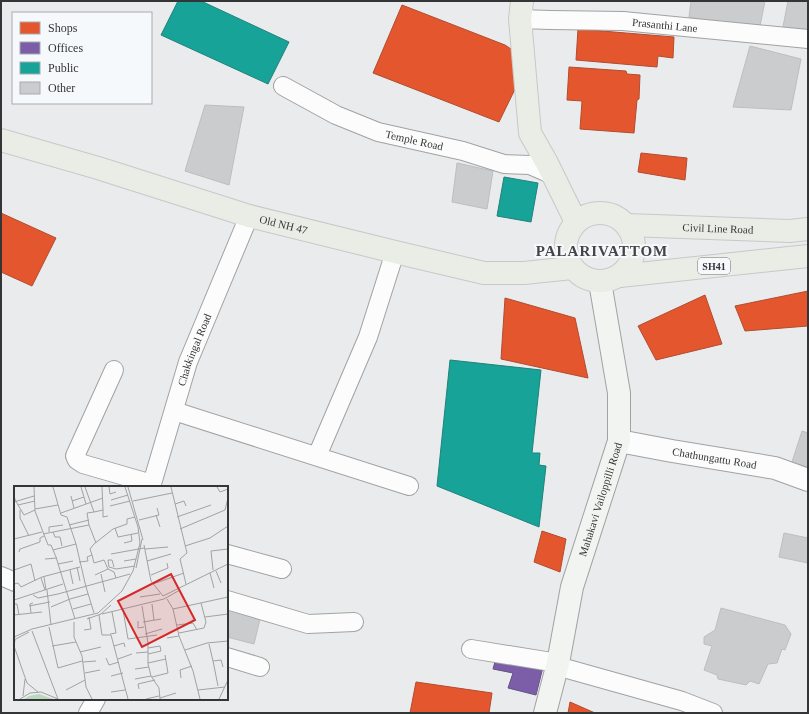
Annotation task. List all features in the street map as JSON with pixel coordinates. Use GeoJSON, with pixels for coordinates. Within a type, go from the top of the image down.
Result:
{"type":"FeatureCollection","features":[{"type":"Feature","properties":{"kind":"main road"},"geometry":{"type":"LineString","coordinates":[[521,10],[530,133],[576,222]]}},
{"type":"Feature","properties":{"kind":"main road","name":"Old NH 47"},"geometry":{"type":"LineString","coordinates":[[1,141],[98,168],[249,216],[484,273],[524,273],[572,268]]}},
{"type":"Feature","properties":{"kind":"main road"},"geometry":{"type":"LineString","coordinates":[[608,213],[627,225],[634,242],[632,261],[610,279],[584,278],[572,268],[565,253],[567,236],[576,222],[590,214],[608,213]]}},
{"type":"Feature","properties":{"kind":"main road","name":"Civil Line Road"},"geometry":{"type":"LineString","coordinates":[[627,225],[790,231],[808,229]]}},
{"type":"Feature","properties":{"kind":"main road","name":"SH41"},"geometry":{"type":"LineString","coordinates":[[610,279],[808,256]]}},
{"type":"Feature","properties":{"kind":"main road","name":"Mahakavi Vailoppilli Road"},"geometry":{"type":"LineString","coordinates":[[545,713],[558,665],[572,587],[619,441],[619,393],[610,279]]}},
{"type":"Feature","properties":{"kind":"street","name":"Prasanthi Lane"},"geometry":{"type":"LineString","coordinates":[[521,10],[550,20],[623,21],[808,39]]}},
{"type":"Feature","properties":{"kind":"street","name":"Temple Road"},"geometry":{"type":"LineString","coordinates":[[283,86],[336,115],[378,132],[463,151],[504,164],[530,165],[553,175]]}},
{"type":"Feature","properties":{"kind":"street","name":"Chakkingal Road"},"geometry":{"type":"LineString","coordinates":[[152,486],[188,362],[249,216]]}},
{"type":"Feature","properties":{"kind":"street"},"geometry":{"type":"LineString","coordinates":[[317,456],[368,337],[395,252]]}},
{"type":"Feature","properties":{"kind":"street"},"geometry":{"type":"LineString","coordinates":[[114,370],[75,456],[77,460],[83,464],[152,486]]}},
{"type":"Feature","properties":{"kind":"street"},"geometry":{"type":"LineString","coordinates":[[174,411],[409,486]]}},
{"type":"Feature","properties":{"kind":"street","name":"Chathungattu Road"},"geometry":{"type":"LineString","coordinates":[[619,441],[774,468],[808,480]]}},
{"type":"Feature","properties":{"kind":"street"},"geometry":{"type":"LineString","coordinates":[[228,554],[282,569]]}},
{"type":"Feature","properties":{"kind":"street"},"geometry":{"type":"LineString","coordinates":[[1,576],[14,582]]}},
{"type":"Feature","properties":{"kind":"street"},"geometry":{"type":"LineString","coordinates":[[228,600],[308,624],[354,622]]}},
{"type":"Feature","properties":{"kind":"street"},"geometry":{"type":"LineString","coordinates":[[471,649],[558,665],[682,701],[713,713]]}},
{"type":"Feature","properties":{"kind":"street"},"geometry":{"type":"LineString","coordinates":[[228,657],[260,667]]}},
{"type":"Feature","properties":{"kind":"street"},"geometry":{"type":"LineString","coordinates":[[88,713],[95,700]]}},
{"type":"Feature","properties":{"kind":"building: Shops"},"geometry":{"type":"Polygon","coordinates":[[[402,5],[505,45],[514,51],[518,83],[499,122],[373,73],[402,5]]]}},
{"type":"Feature","properties":{"kind":"building: Shops"},"geometry":{"type":"Polygon","coordinates":[[[578,29],[674,37],[673,58],[658,56],[657,67],[576,60],[578,29]]]}},
{"type":"Feature","properties":{"kind":"building: Shops"},"geometry":{"type":"Polygon","coordinates":[[[569,67],[626,71],[627,74],[640,75],[639,99],[637,100],[634,133],[580,129],[582,101],[567,100],[569,67]]]}},
{"type":"Feature","properties":{"kind":"building: Shops"},"geometry":{"type":"Polygon","coordinates":[[[641,153],[687,158],[685,180],[638,172],[641,153]]]}},
{"type":"Feature","properties":{"kind":"building: Shops"},"geometry":{"type":"Polygon","coordinates":[[[1,213],[56,238],[32,286],[1,272],[1,213]]]}},
{"type":"Feature","properties":{"kind":"building: Shops"},"geometry":{"type":"Polygon","coordinates":[[[808,291],[808,326],[745,331],[735,306],[808,291]]]}},
{"type":"Feature","properties":{"kind":"building: Shops"},"geometry":{"type":"Polygon","coordinates":[[[705,295],[722,344],[656,360],[638,326],[705,295]]]}},
{"type":"Feature","properties":{"kind":"building: Shops"},"geometry":{"type":"Polygon","coordinates":[[[505,298],[575,318],[588,378],[501,359],[505,298]]]}},
{"type":"Feature","properties":{"kind":"building: Shops"},"geometry":{"type":"Polygon","coordinates":[[[542,531],[566,539],[560,572],[534,562],[542,531]]]}},
{"type":"Feature","properties":{"kind":"building: Shops"},"geometry":{"type":"Polygon","coordinates":[[[416,682],[492,693],[489,713],[410,713],[416,682]]]}},
{"type":"Feature","properties":{"kind":"building: Shops"},"geometry":{"type":"Polygon","coordinates":[[[570,702],[595,713],[568,713],[570,702]]]}},
{"type":"Feature","properties":{"kind":"building: Offices"},"geometry":{"type":"Polygon","coordinates":[[[496,658],[543,667],[536,695],[508,688],[513,673],[493,669],[496,658]]]}},
{"type":"Feature","properties":{"kind":"building: Public"},"geometry":{"type":"Polygon","coordinates":[[[178,1],[201,1],[289,42],[268,84],[161,35],[178,1]]]}},
{"type":"Feature","properties":{"kind":"building: Public"},"geometry":{"type":"Polygon","coordinates":[[[504,177],[538,183],[531,222],[497,216],[504,177]]]}},
{"type":"Feature","properties":{"kind":"building: Public"},"geometry":{"type":"Polygon","coordinates":[[[450,360],[541,370],[532,453],[540,453],[539,465],[546,466],[539,527],[437,486],[450,360]]]}},
{"type":"Feature","properties":{"kind":"building: Other"},"geometry":{"type":"Polygon","coordinates":[[[691,1],[765,1],[759,31],[689,17],[691,1]]]}},
{"type":"Feature","properties":{"kind":"building: Other"},"geometry":{"type":"Polygon","coordinates":[[[788,1],[808,1],[808,33],[781,37],[788,1]]]}},
{"type":"Feature","properties":{"kind":"building: Other"},"geometry":{"type":"Polygon","coordinates":[[[750,46],[801,59],[791,110],[733,107],[750,46]]]}},
{"type":"Feature","properties":{"kind":"building: Other"},"geometry":{"type":"Polygon","coordinates":[[[205,105],[244,107],[229,185],[185,171],[205,105]]]}},
{"type":"Feature","properties":{"kind":"building: Other"},"geometry":{"type":"Polygon","coordinates":[[[457,163],[493,171],[487,209],[452,202],[457,163]]]}},
{"type":"Feature","properties":{"kind":"building: Other"},"geometry":{"type":"Polygon","coordinates":[[[802,431],[808,433],[808,470],[791,465],[802,431]]]}},
{"type":"Feature","properties":{"kind":"building: Other"},"geometry":{"type":"Polygon","coordinates":[[[784,533],[808,538],[808,563],[779,557],[784,533]]]}},
{"type":"Feature","properties":{"kind":"building: Other"},"geometry":{"type":"Polygon","coordinates":[[[228,607],[261,615],[254,644],[228,637],[228,607]]]}},
{"type":"Feature","properties":{"kind":"building: Other"},"geometry":{"type":"Polygon","coordinates":[[[721,608],[785,625],[791,634],[785,650],[782,649],[777,663],[768,664],[759,684],[750,681],[746,685],[718,679],[717,675],[704,670],[712,646],[704,644],[704,637],[715,630],[721,608]]]}},
{"type":"Feature","properties":{"kind":"district","name":"PALARIVATTOM"},"geometry":{"type":"Point","coordinates":[602,251]}}]}
